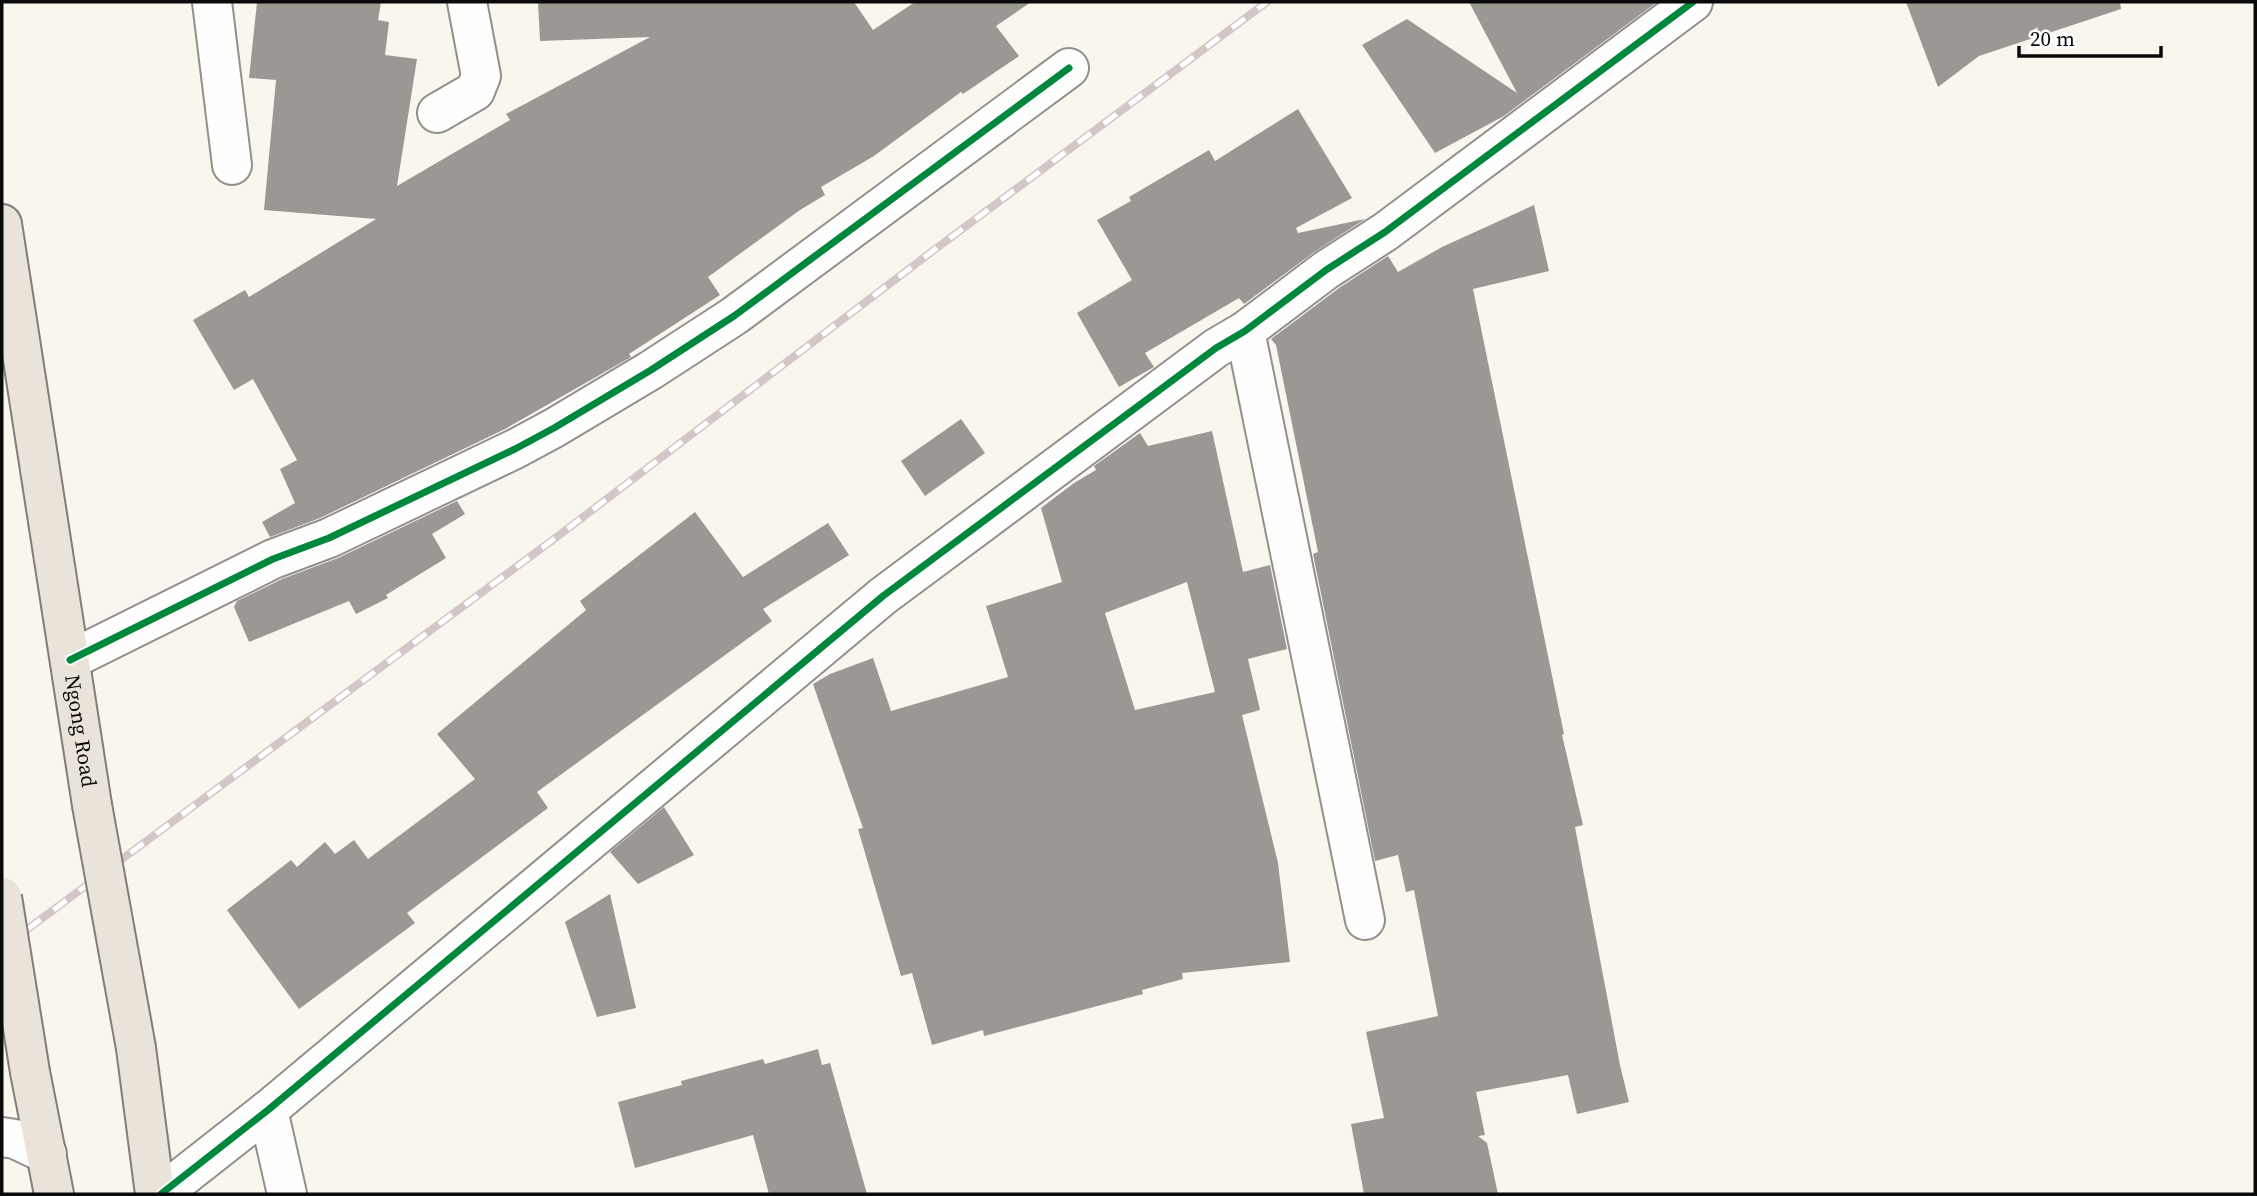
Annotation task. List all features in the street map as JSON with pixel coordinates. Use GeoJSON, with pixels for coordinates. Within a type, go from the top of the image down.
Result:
{"type":"FeatureCollection","features":[{"type":"Feature","properties":{"kind":"main road","name":"Ngong Road"},"geometry":{"type":"LineString","coordinates":[[2,224],[92,805],[136,1048],[155,1194]]}},
{"type":"Feature","properties":{"kind":"main road"},"geometry":{"type":"LineString","coordinates":[[2,897],[30,1072],[54,1194]]}},
{"type":"Feature","properties":{"kind":"street"},"geometry":{"type":"LineString","coordinates":[[212,2],[232,165]]}},
{"type":"Feature","properties":{"kind":"street"},"geometry":{"type":"LineString","coordinates":[[438,113],[475,91],[481,76],[467,2]]}},
{"type":"Feature","properties":{"kind":"street"},"geometry":{"type":"LineString","coordinates":[[161,1194],[268,1110],[883,596],[1216,348],[1245,331],[1316,276],[1385,232],[1693,2]]}},
{"type":"Feature","properties":{"kind":"street"},"geometry":{"type":"LineString","coordinates":[[70,660],[273,559],[329,538],[554,428],[734,316],[1069,68]]}},
{"type":"Feature","properties":{"kind":"street"},"geometry":{"type":"LineString","coordinates":[[1245,331],[1365,920]]}},
{"type":"Feature","properties":{"kind":"street"},"geometry":{"type":"LineString","coordinates":[[268,1110],[286,1194]]}},
{"type":"Feature","properties":{"kind":"street"},"geometry":{"type":"LineString","coordinates":[[2,1137],[15,1139],[47,1154]]}},
{"type":"Feature","properties":{"kind":"building"},"geometry":{"type":"Polygon","coordinates":[[[257,2],[381,2],[378,20],[389,22],[385,55],[417,59],[397,186],[510,120],[506,114],[650,37],[540,41],[538,2],[854,2],[873,30],[915,2],[1031,2],[996,26],[1019,56],[963,94],[961,92],[874,156],[821,187],[825,195],[708,277],[720,295],[629,354],[631,357],[505,429],[320,518],[270,537],[262,522],[295,503],[280,469],[297,460],[253,379],[234,390],[193,320],[245,290],[249,297],[376,219],[264,210],[276,80],[249,78],[257,2]]]}},
{"type":"Feature","properties":{"kind":"building"},"geometry":{"type":"Polygon","coordinates":[[[1469,2],[1657,2],[1504,116],[1435,153],[1362,45],[1407,19],[1517,93],[1469,2]]]}},
{"type":"Feature","properties":{"kind":"building"},"geometry":{"type":"Polygon","coordinates":[[[1906,2],[2120,2],[2121,9],[1979,56],[1938,87],[1906,2]]]}},
{"type":"Feature","properties":{"kind":"building"},"geometry":{"type":"Polygon","coordinates":[[[1298,109],[1352,198],[1296,228],[1298,233],[1365,219],[1244,304],[1239,298],[1145,353],[1154,367],[1119,387],[1077,313],[1132,280],[1097,220],[1131,201],[1129,197],[1209,150],[1215,161],[1298,109]]]}},
{"type":"Feature","properties":{"kind":"building"},"geometry":{"type":"Polygon","coordinates":[[[1534,205],[1549,271],[1473,289],[1564,734],[1562,735],[1583,825],[1575,827],[1629,1102],[1577,1114],[1568,1075],[1476,1092],[1485,1135],[1478,1136],[1487,1143],[1498,1194],[1364,1194],[1351,1124],[1384,1118],[1366,1032],[1438,1016],[1414,890],[1406,892],[1398,855],[1375,861],[1313,554],[1318,552],[1276,345],[1271,339],[1339,288],[1388,256],[1398,272],[1442,247],[1534,205]]]}},
{"type":"Feature","properties":{"kind":"building"},"geometry":{"type":"Polygon","coordinates":[[[961,419],[985,453],[925,496],[901,461],[961,419]]]}},
{"type":"Feature","properties":{"kind":"building"},"geometry":{"type":"Polygon","coordinates":[[[1212,431],[1243,572],[1270,565],[1287,649],[1248,659],[1260,710],[1242,715],[1278,863],[1290,962],[1182,973],[1183,979],[1142,990],[1143,994],[984,1036],[983,1030],[932,1045],[912,973],[901,976],[858,829],[863,828],[813,684],[830,674],[873,658],[891,711],[1008,677],[986,606],[1062,582],[1041,508],[1096,470],[1094,466],[1140,433],[1148,446],[1212,431]],[[1187,582],[1105,613],[1135,710],[1215,692],[1187,582]]]}},
{"type":"Feature","properties":{"kind":"building"},"geometry":{"type":"Polygon","coordinates":[[[457,501],[465,514],[432,534],[446,558],[386,595],[388,598],[356,614],[349,601],[249,642],[234,607],[237,601],[282,579],[338,558],[457,501]]]}},
{"type":"Feature","properties":{"kind":"building"},"geometry":{"type":"Polygon","coordinates":[[[695,512],[743,577],[828,523],[849,555],[763,609],[772,621],[537,792],[548,808],[407,913],[415,923],[299,1009],[227,910],[291,860],[297,867],[325,842],[335,854],[354,840],[368,859],[475,779],[437,734],[586,610],[580,601],[695,512]]]}},
{"type":"Feature","properties":{"kind":"building"},"geometry":{"type":"Polygon","coordinates":[[[664,807],[694,855],[638,884],[610,852],[664,807]]]}},
{"type":"Feature","properties":{"kind":"building"},"geometry":{"type":"Polygon","coordinates":[[[610,894],[636,1008],[597,1017],[565,922],[610,894]]]}},
{"type":"Feature","properties":{"kind":"building"},"geometry":{"type":"Polygon","coordinates":[[[818,1049],[822,1065],[830,1063],[867,1194],[769,1194],[753,1135],[635,1168],[618,1102],[682,1085],[681,1081],[763,1059],[765,1064],[818,1049]]]}},
{"type":"Feature","properties":{"kind":"railway"},"geometry":{"type":"LineString","coordinates":[[2,948],[562,533],[930,253],[1267,2]]}},
{"type":"Feature","properties":{"kind":"cycle path"},"geometry":{"type":"LineString","coordinates":[[161,1194],[268,1110],[883,596],[1216,348],[1245,331],[1326,270],[1385,232],[1693,2]]}},
{"type":"Feature","properties":{"kind":"cycle path"},"geometry":{"type":"LineString","coordinates":[[70,660],[273,559],[329,538],[554,428],[734,316],[1069,68]]}}]}
